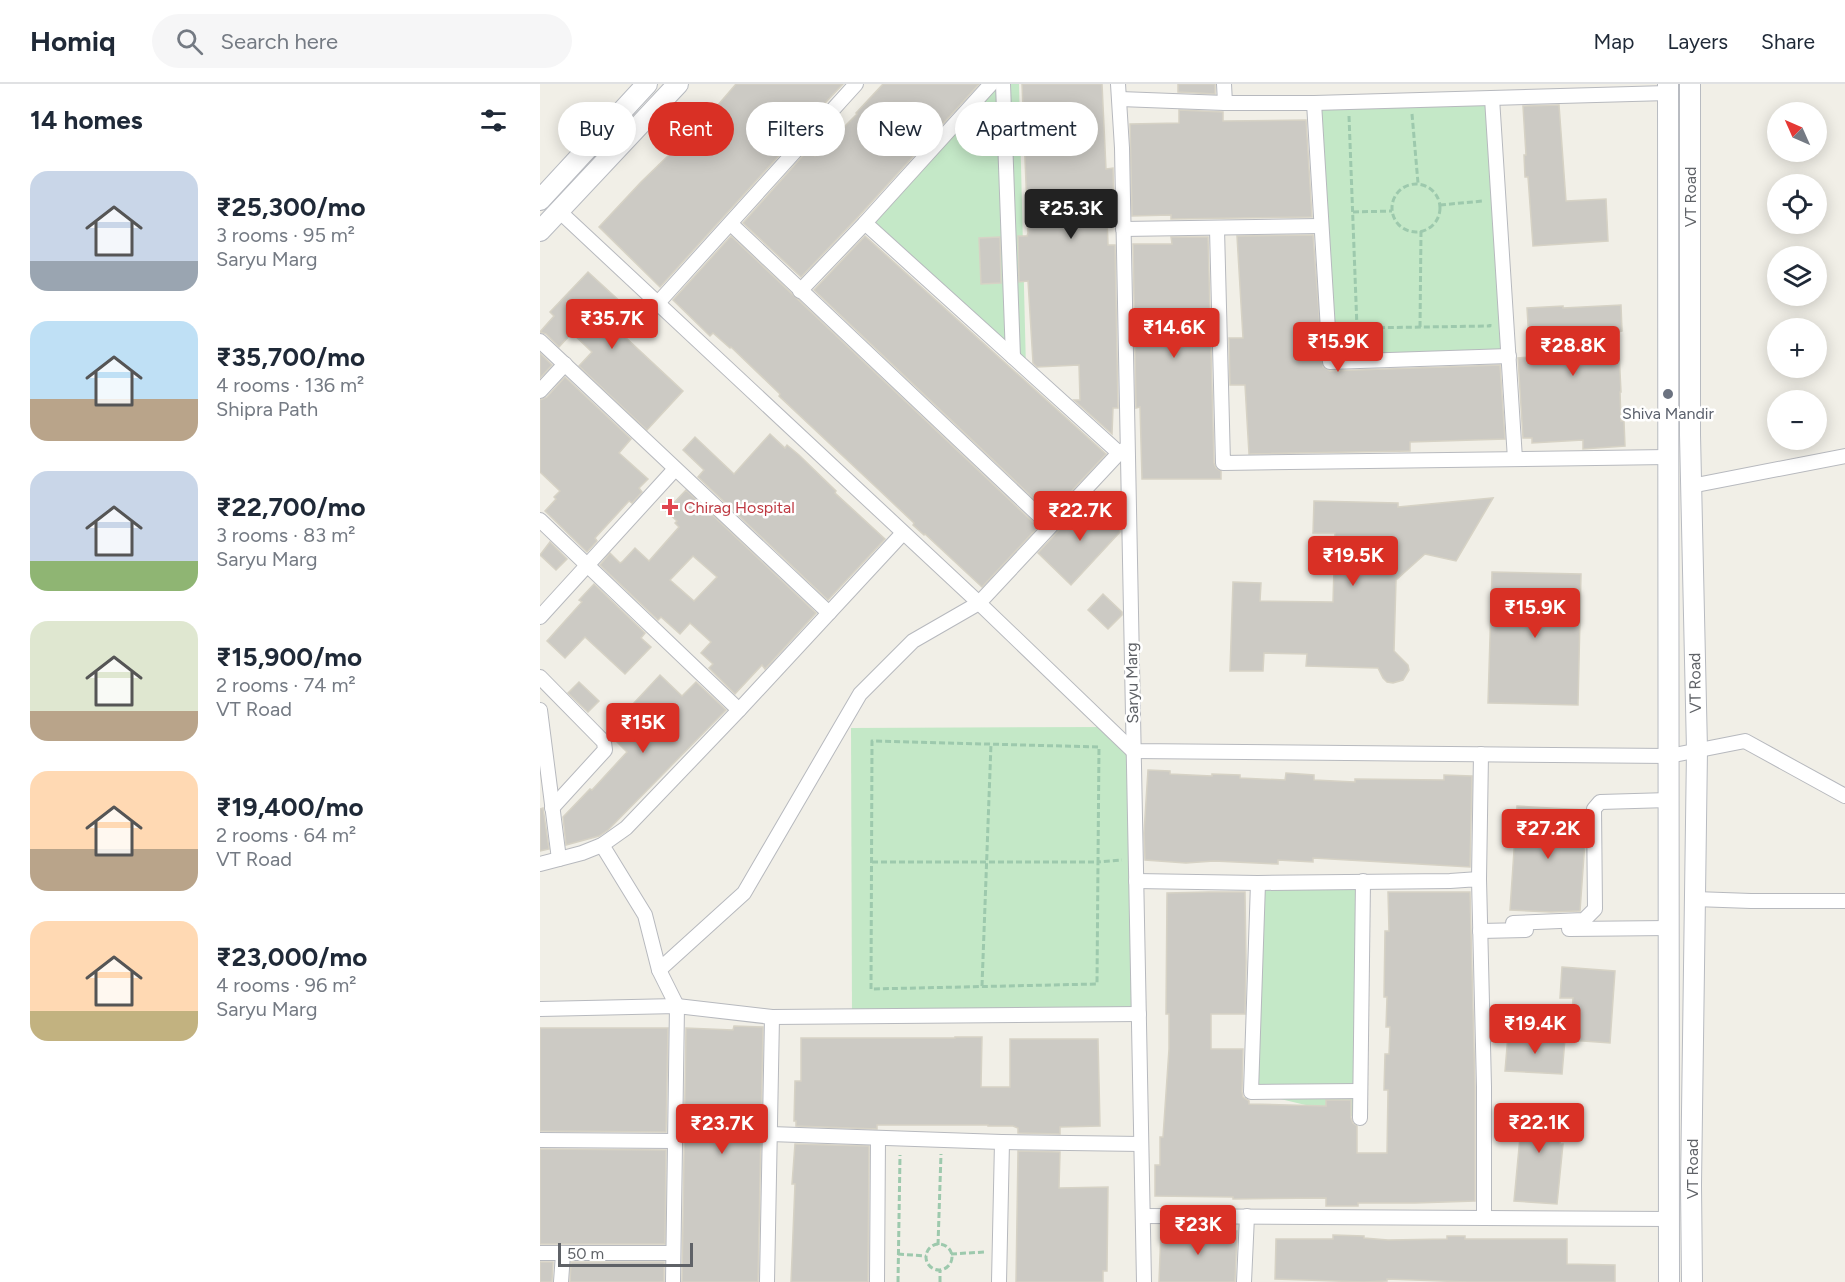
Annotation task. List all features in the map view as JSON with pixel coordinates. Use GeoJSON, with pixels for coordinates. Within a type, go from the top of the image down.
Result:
{"type":"FeatureCollection","features":[{"type":"Feature","properties":{"kind":"street"},"geometry":{"type":"LineString","coordinates":[[540,200],[647,84]]}},
{"type":"Feature","properties":{"kind":"street"},"geometry":{"type":"LineString","coordinates":[[540,231],[678,84]]}},
{"type":"Feature","properties":{"kind":"street"},"geometry":{"type":"LineString","coordinates":[[657,304],[856,84]]}},
{"type":"Feature","properties":{"kind":"street"},"geometry":{"type":"LineString","coordinates":[[800,291],[991,84]]}},
{"type":"Feature","properties":{"kind":"street"},"geometry":{"type":"LineString","coordinates":[[1003,84],[1013,357]]}},
{"type":"Feature","properties":{"kind":"street","name":"Saryu Marg"},"geometry":{"type":"LineString","coordinates":[[1118,84],[1123,229],[1123,451],[1133,751],[1144,1282]]}},
{"type":"Feature","properties":{"kind":"street"},"geometry":{"type":"LineString","coordinates":[[1224,84],[1225,103]]}},
{"type":"Feature","properties":{"kind":"street","name":"VT Road"},"geometry":{"type":"LineString","coordinates":[[1690,84],[1691,486],[1697,750],[1691,1185],[1692,1282]]}},
{"type":"Feature","properties":{"kind":"street"},"geometry":{"type":"LineString","coordinates":[[1120,99],[1225,103],[1314,103],[1492,98],[1668,89]]}},
{"type":"Feature","properties":{"kind":"street","name":"VT Road"},"geometry":{"type":"LineString","coordinates":[[1668,89],[1669,1282]]}},
{"type":"Feature","properties":{"kind":"street"},"geometry":{"type":"LineString","coordinates":[[1492,98],[1515,459]]}},
{"type":"Feature","properties":{"kind":"street"},"geometry":{"type":"LineString","coordinates":[[1314,103],[1330,362],[1509,356]]}},
{"type":"Feature","properties":{"kind":"street"},"geometry":{"type":"LineString","coordinates":[[559,211],[979,603],[1133,751],[1669,756],[1746,741],[1845,796]]}},
{"type":"Feature","properties":{"kind":"street"},"geometry":{"type":"LineString","coordinates":[[659,970],[744,893],[860,694],[913,641],[979,603],[1123,451],[1013,357],[865,223]]}},
{"type":"Feature","properties":{"kind":"street"},"geometry":{"type":"LineString","coordinates":[[731,224],[1050,526]]}},
{"type":"Feature","properties":{"kind":"street"},"geometry":{"type":"LineString","coordinates":[[1123,229],[1320,226]]}},
{"type":"Feature","properties":{"kind":"street"},"geometry":{"type":"LineString","coordinates":[[1217,229],[1223,463],[1668,457]]}},
{"type":"Feature","properties":{"kind":"street"},"geometry":{"type":"LineString","coordinates":[[540,341],[829,613]]}},
{"type":"Feature","properties":{"kind":"street"},"geometry":{"type":"LineString","coordinates":[[540,391],[566,364]]}},
{"type":"Feature","properties":{"kind":"street"},"geometry":{"type":"LineString","coordinates":[[1691,486],[1845,456]]}},
{"type":"Feature","properties":{"kind":"street"},"geometry":{"type":"LineString","coordinates":[[540,617],[675,469]]}},
{"type":"Feature","properties":{"kind":"street"},"geometry":{"type":"LineString","coordinates":[[540,520],[739,710]]}},
{"type":"Feature","properties":{"kind":"street"},"geometry":{"type":"LineString","coordinates":[[540,864],[603,845],[627,828],[903,533]]}},
{"type":"Feature","properties":{"kind":"street"},"geometry":{"type":"LineString","coordinates":[[540,677],[599,736],[604,742],[605,750],[552,808]]}},
{"type":"Feature","properties":{"kind":"street"},"geometry":{"type":"LineString","coordinates":[[540,710],[559,859]]}},
{"type":"Feature","properties":{"kind":"street"},"geometry":{"type":"LineString","coordinates":[[1481,754],[1479,879],[1484,1087],[1484,1217]]}},
{"type":"Feature","properties":{"kind":"street"},"geometry":{"type":"LineString","coordinates":[[1513,923],[1584,920],[1595,909],[1594,809],[1600,802],[1669,800]]}},
{"type":"Feature","properties":{"kind":"street"},"geometry":{"type":"LineString","coordinates":[[603,845],[645,915],[659,970],[677,1006],[673,1282]]}},
{"type":"Feature","properties":{"kind":"street"},"geometry":{"type":"LineString","coordinates":[[1136,881],[1258,883],[1479,879]]}},
{"type":"Feature","properties":{"kind":"street"},"geometry":{"type":"LineString","coordinates":[[1360,1118],[1363,881]]}},
{"type":"Feature","properties":{"kind":"street"},"geometry":{"type":"LineString","coordinates":[[1258,883],[1251,1092],[1360,1091]]}},
{"type":"Feature","properties":{"kind":"street"},"geometry":{"type":"LineString","coordinates":[[1695,899],[1845,901]]}},
{"type":"Feature","properties":{"kind":"street"},"geometry":{"type":"LineString","coordinates":[[1480,931],[1669,928]]}},
{"type":"Feature","properties":{"kind":"street"},"geometry":{"type":"LineString","coordinates":[[540,1009],[677,1006],[772,1017],[1139,1014]]}},
{"type":"Feature","properties":{"kind":"street"},"geometry":{"type":"LineString","coordinates":[[767,1282],[772,1017]]}},
{"type":"Feature","properties":{"kind":"street"},"geometry":{"type":"LineString","coordinates":[[770,1134],[1141,1144]]}},
{"type":"Feature","properties":{"kind":"street"},"geometry":{"type":"LineString","coordinates":[[877,1282],[878,1138]]}},
{"type":"Feature","properties":{"kind":"street"},"geometry":{"type":"LineString","coordinates":[[540,1140],[675,1141]]}},
{"type":"Feature","properties":{"kind":"street"},"geometry":{"type":"LineString","coordinates":[[999,1282],[1002,1142]]}},
{"type":"Feature","properties":{"kind":"street"},"geometry":{"type":"LineString","coordinates":[[1143,1216],[1669,1219]]}},
{"type":"Feature","properties":{"kind":"street"},"geometry":{"type":"LineString","coordinates":[[1244,1282],[1247,1216]]}},
{"type":"Feature","properties":{"kind":"street"},"geometry":{"type":"LineString","coordinates":[[540,1253],[673,1254]]}},
{"type":"Feature","properties":{"kind":"street"},"geometry":{"type":"LineString","coordinates":[[561,1282],[562,1254]]}},
{"type":"Feature","properties":{"kind":"path"},"geometry":{"type":"LineString","coordinates":[[1411,100],[1418,183]]}},
{"type":"Feature","properties":{"kind":"path"},"geometry":{"type":"LineString","coordinates":[[1348,102],[1357,328],[1490,326],[1489,315]]}},
{"type":"Feature","properties":{"kind":"path"},"geometry":{"type":"LineString","coordinates":[[1418,183],[1435,192],[1440,205],[1438,219],[1433,225],[1421,231],[1405,230],[1394,218],[1392,211],[1396,195],[1409,184],[1418,183]]}},
{"type":"Feature","properties":{"kind":"path"},"geometry":{"type":"LineString","coordinates":[[1440,205],[1487,201]]}},
{"type":"Feature","properties":{"kind":"path"},"geometry":{"type":"LineString","coordinates":[[1353,212],[1392,211]]}},
{"type":"Feature","properties":{"kind":"path"},"geometry":{"type":"LineString","coordinates":[[1420,327],[1421,231]]}},
{"type":"Feature","properties":{"kind":"path"},"geometry":{"type":"LineString","coordinates":[[872,741],[1099,747],[1097,984],[871,989],[872,862],[872,741]]}},
{"type":"Feature","properties":{"kind":"path"},"geometry":{"type":"LineString","coordinates":[[982,986],[991,744]]}},
{"type":"Feature","properties":{"kind":"path"},"geometry":{"type":"LineString","coordinates":[[872,862],[1098,862],[1135,858]]}},
{"type":"Feature","properties":{"kind":"path"},"geometry":{"type":"LineString","coordinates":[[938,1245],[941,1140]]}},
{"type":"Feature","properties":{"kind":"path"},"geometry":{"type":"LineString","coordinates":[[898,1282],[900,1154],[910,1154]]}},
{"type":"Feature","properties":{"kind":"path"},"geometry":{"type":"LineString","coordinates":[[930,1155],[941,1155]]}},
{"type":"Feature","properties":{"kind":"path"},"geometry":{"type":"LineString","coordinates":[[938,1245],[946,1247],[951,1254],[950,1263],[940,1270],[928,1264],[926,1256],[929,1250],[938,1245]]}},
{"type":"Feature","properties":{"kind":"path"},"geometry":{"type":"LineString","coordinates":[[951,1254],[987,1252]]}},
{"type":"Feature","properties":{"kind":"path"},"geometry":{"type":"LineString","coordinates":[[898,1254],[926,1256]]}},
{"type":"Feature","properties":{"kind":"path"},"geometry":{"type":"LineString","coordinates":[[940,1270],[940,1282]]}},
{"type":"Feature","properties":{"kind":"green space"},"geometry":{"type":"Polygon","coordinates":[[[991,84],[1019,84],[1019,102],[975,102],[991,84]]]}},
{"type":"Feature","properties":{"kind":"green space"},"geometry":{"type":"Polygon","coordinates":[[[1492,98],[1509,356],[1330,362],[1314,103],[1492,98]]]}},
{"type":"Feature","properties":{"kind":"green space"},"geometry":{"type":"Polygon","coordinates":[[[955,124],[955,156],[1021,156],[1026,369],[865,223],[926,156],[943,156],[943,137],[955,124]]]}},
{"type":"Feature","properties":{"kind":"green space"},"geometry":{"type":"Polygon","coordinates":[[[1108,727],[1133,751],[1139,1014],[852,1016],[851,728],[1108,727]]]}},
{"type":"Feature","properties":{"kind":"green space"},"geometry":{"type":"Polygon","coordinates":[[[1363,881],[1360,1118],[1251,1092],[1258,883],[1363,881]]]}},
{"type":"Feature","properties":{"kind":"building"},"geometry":{"type":"Polygon","coordinates":[[[736,84],[843,84],[826,102],[746,102],[746,156],[779,156],[660,287],[599,227],[668,156],[734,156],[734,102],[720,102],[736,84]]]}},
{"type":"Feature","properties":{"kind":"building"},"geometry":{"type":"Polygon","coordinates":[[[883,84],[979,84],[963,102],[955,102],[955,110],[943,124],[943,102],[866,102],[883,84]]]}},
{"type":"Feature","properties":{"kind":"building"},"geometry":{"type":"Polygon","coordinates":[[[1022,84],[1102,84],[1106,169],[1113,168],[1114,216],[1107,216],[1108,245],[1115,245],[1118,408],[1113,408],[1112,434],[1074,400],[1080,400],[1079,365],[1037,367],[1033,363],[1028,281],[1019,282],[1018,236],[1027,236],[1028,233],[1025,156],[1098,156],[1098,102],[1023,102],[1022,84]]]}},
{"type":"Feature","properties":{"kind":"building"},"geometry":{"type":"Polygon","coordinates":[[[1178,84],[1215,84],[1215,94],[1178,92],[1178,84]]]}},
{"type":"Feature","properties":{"kind":"building"},"geometry":{"type":"Polygon","coordinates":[[[1559,105],[1566,201],[1606,199],[1608,241],[1533,246],[1528,177],[1525,177],[1523,106],[1559,105]]]}},
{"type":"Feature","properties":{"kind":"building"},"geometry":{"type":"Polygon","coordinates":[[[1179,110],[1223,112],[1223,121],[1306,120],[1312,217],[1171,219],[1171,215],[1132,216],[1130,124],[1179,123],[1179,110]]]}},
{"type":"Feature","properties":{"kind":"building"},"geometry":{"type":"Polygon","coordinates":[[[857,114],[857,156],[913,156],[801,277],[743,223],[803,156],[845,156],[845,126],[857,114]]]}},
{"type":"Feature","properties":{"kind":"building"},"geometry":{"type":"Polygon","coordinates":[[[1313,235],[1323,367],[1330,371],[1500,365],[1505,439],[1410,442],[1410,451],[1249,454],[1245,385],[1230,385],[1229,338],[1243,338],[1237,236],[1313,235]]]}},
{"type":"Feature","properties":{"kind":"building"},"geometry":{"type":"Polygon","coordinates":[[[731,236],[1038,527],[982,587],[913,525],[914,523],[779,396],[780,394],[731,347],[713,333],[710,336],[673,300],[731,236]]]}},
{"type":"Feature","properties":{"kind":"building"},"geometry":{"type":"Polygon","coordinates":[[[865,236],[1106,454],[1050,514],[814,290],[865,236]]]}},
{"type":"Feature","properties":{"kind":"building"},"geometry":{"type":"Polygon","coordinates":[[[1000,237],[1001,283],[981,284],[979,238],[1000,237]]]}},
{"type":"Feature","properties":{"kind":"building"},"geometry":{"type":"Polygon","coordinates":[[[1171,237],[1208,237],[1214,463],[1221,471],[1221,479],[1142,479],[1140,407],[1136,408],[1133,244],[1172,244],[1171,237]]]}},
{"type":"Feature","properties":{"kind":"building"},"geometry":{"type":"Polygon","coordinates":[[[588,272],[624,305],[627,302],[642,316],[624,336],[683,391],[647,430],[579,366],[592,352],[572,333],[559,347],[546,334],[540,332],[554,316],[550,312],[588,272]]]}},
{"type":"Feature","properties":{"kind":"building"},"geometry":{"type":"Polygon","coordinates":[[[1621,305],[1622,331],[1618,332],[1621,421],[1624,421],[1625,446],[1583,449],[1583,440],[1532,443],[1532,438],[1523,438],[1518,358],[1530,357],[1527,308],[1621,305]]]}},
{"type":"Feature","properties":{"kind":"building"},"geometry":{"type":"Polygon","coordinates":[[[540,353],[552,365],[540,378],[540,353]]]}},
{"type":"Feature","properties":{"kind":"building"},"geometry":{"type":"Polygon","coordinates":[[[565,377],[631,439],[619,453],[648,479],[639,488],[642,492],[632,503],[629,501],[595,538],[597,541],[587,552],[545,511],[560,491],[540,472],[540,400],[547,397],[565,377]]]}},
{"type":"Feature","properties":{"kind":"building"},"geometry":{"type":"Polygon","coordinates":[[[770,434],[785,448],[787,445],[799,455],[836,491],[835,493],[885,539],[828,600],[698,477],[704,470],[683,450],[695,437],[734,474],[770,434]]]}},
{"type":"Feature","properties":{"kind":"building"},"geometry":{"type":"Polygon","coordinates":[[[686,490],[816,613],[765,669],[762,665],[735,694],[709,668],[713,664],[701,653],[711,642],[690,623],[680,634],[661,617],[658,620],[600,565],[610,553],[620,563],[635,548],[649,561],[679,527],[675,523],[677,521],[666,511],[686,490]],[[693,556],[670,580],[694,601],[717,577],[693,556]]]}},
{"type":"Feature","properties":{"kind":"building"},"geometry":{"type":"Polygon","coordinates":[[[1493,498],[1456,561],[1425,554],[1396,580],[1394,651],[1408,665],[1409,670],[1403,680],[1387,682],[1378,668],[1306,666],[1307,654],[1264,653],[1263,671],[1230,671],[1233,582],[1261,583],[1260,601],[1333,602],[1335,533],[1313,533],[1314,501],[1398,503],[1398,507],[1493,498]]]}},
{"type":"Feature","properties":{"kind":"building"},"geometry":{"type":"Polygon","coordinates":[[[1088,499],[1120,528],[1120,532],[1071,585],[1038,553],[1088,499]]]}},
{"type":"Feature","properties":{"kind":"building"},"geometry":{"type":"Polygon","coordinates":[[[550,542],[567,559],[556,570],[540,555],[550,542]]]}},
{"type":"Feature","properties":{"kind":"building"},"geometry":{"type":"Polygon","coordinates":[[[1492,572],[1581,574],[1578,705],[1488,703],[1492,572]]]}},
{"type":"Feature","properties":{"kind":"building"},"geometry":{"type":"Polygon","coordinates":[[[594,584],[645,633],[641,638],[651,647],[625,674],[585,637],[565,658],[547,641],[582,602],[579,600],[594,584]]]}},
{"type":"Feature","properties":{"kind":"building"},"geometry":{"type":"Polygon","coordinates":[[[1103,594],[1122,612],[1122,615],[1108,629],[1088,610],[1103,594]]]}},
{"type":"Feature","properties":{"kind":"building"},"geometry":{"type":"Polygon","coordinates":[[[660,675],[682,696],[696,682],[726,710],[608,830],[599,836],[566,845],[563,817],[627,752],[607,732],[660,675]]]}},
{"type":"Feature","properties":{"kind":"building"},"geometry":{"type":"Polygon","coordinates":[[[579,682],[599,701],[588,712],[568,693],[579,682]]]}},
{"type":"Feature","properties":{"kind":"building"},"geometry":{"type":"Polygon","coordinates":[[[1148,770],[1170,771],[1170,774],[1240,775],[1240,778],[1285,780],[1286,773],[1314,775],[1314,780],[1355,782],[1355,779],[1444,780],[1444,775],[1472,776],[1470,867],[1313,858],[1313,862],[1278,860],[1278,864],[1145,860],[1144,833],[1148,770]]]}},
{"type":"Feature","properties":{"kind":"building"},"geometry":{"type":"Polygon","coordinates":[[[1517,806],[1585,810],[1580,911],[1510,910],[1517,806]]]}},
{"type":"Feature","properties":{"kind":"building"},"geometry":{"type":"Polygon","coordinates":[[[543,808],[549,849],[540,851],[540,809],[543,808]]]}},
{"type":"Feature","properties":{"kind":"building"},"geometry":{"type":"Polygon","coordinates":[[[1245,892],[1245,1014],[1211,1014],[1211,1049],[1243,1049],[1243,1097],[1249,1101],[1249,1104],[1326,1106],[1326,1100],[1351,1100],[1351,1118],[1357,1126],[1357,1153],[1387,1153],[1388,1090],[1384,1090],[1385,1054],[1389,1054],[1390,1027],[1386,1027],[1387,997],[1384,997],[1385,931],[1389,931],[1388,892],[1470,892],[1475,1087],[1475,1201],[1358,1203],[1358,1206],[1326,1206],[1326,1198],[1233,1199],[1233,1197],[1155,1196],[1155,1165],[1160,1165],[1160,1137],[1163,1137],[1169,1049],[1169,1014],[1166,1014],[1167,893],[1245,892]]]}},
{"type":"Feature","properties":{"kind":"building"},"geometry":{"type":"Polygon","coordinates":[[[1562,967],[1615,971],[1610,1043],[1570,1040],[1573,998],[1560,998],[1562,967]]]}},
{"type":"Feature","properties":{"kind":"building"},"geometry":{"type":"Polygon","coordinates":[[[734,1026],[763,1027],[758,1282],[682,1282],[686,1028],[733,1030],[734,1026]]]}},
{"type":"Feature","properties":{"kind":"building"},"geometry":{"type":"Polygon","coordinates":[[[540,1028],[668,1028],[666,1132],[540,1131],[540,1028]]]}},
{"type":"Feature","properties":{"kind":"building"},"geometry":{"type":"Polygon","coordinates":[[[1508,1035],[1565,1039],[1562,1074],[1505,1071],[1508,1035]]]}},
{"type":"Feature","properties":{"kind":"building"},"geometry":{"type":"Polygon","coordinates":[[[982,1037],[981,1087],[1010,1087],[1010,1039],[1098,1039],[1100,1126],[1060,1127],[1060,1134],[1018,1133],[1018,1128],[1013,1126],[988,1125],[877,1125],[877,1129],[796,1126],[796,1121],[794,1121],[795,1081],[801,1081],[801,1038],[982,1037]]]}},
{"type":"Feature","properties":{"kind":"building"},"geometry":{"type":"Polygon","coordinates":[[[1517,1105],[1563,1108],[1560,1144],[1563,1144],[1557,1204],[1514,1201],[1520,1137],[1515,1136],[1517,1105]]]}},
{"type":"Feature","properties":{"kind":"building"},"geometry":{"type":"Polygon","coordinates":[[[795,1144],[869,1146],[868,1282],[791,1282],[795,1184],[792,1184],[795,1144]]]}},
{"type":"Feature","properties":{"kind":"building"},"geometry":{"type":"Polygon","coordinates":[[[540,1149],[666,1150],[665,1244],[540,1244],[540,1149]]]}},
{"type":"Feature","properties":{"kind":"building"},"geometry":{"type":"Polygon","coordinates":[[[1018,1151],[1060,1152],[1059,1188],[1108,1187],[1107,1271],[1103,1271],[1103,1282],[1016,1282],[1018,1151]]]}},
{"type":"Feature","properties":{"kind":"building"},"geometry":{"type":"Polygon","coordinates":[[[1161,1230],[1237,1231],[1235,1282],[1159,1282],[1161,1230]]]}},
{"type":"Feature","properties":{"kind":"building"},"geometry":{"type":"Polygon","coordinates":[[[1333,1235],[1364,1236],[1364,1238],[1388,1240],[1447,1239],[1447,1236],[1465,1236],[1465,1239],[1567,1239],[1567,1264],[1615,1265],[1615,1282],[1468,1282],[1387,1279],[1387,1281],[1364,1282],[1275,1279],[1276,1239],[1333,1239],[1333,1235]]]}},
{"type":"Feature","properties":{"kind":"building"},"geometry":{"type":"Polygon","coordinates":[[[540,1262],[553,1262],[552,1282],[540,1282],[540,1262]]]}},
{"type":"Feature","properties":{"kind":"building"},"geometry":{"type":"Polygon","coordinates":[[[571,1262],[664,1262],[664,1282],[570,1282],[571,1262]]]}},
{"type":"Feature","properties":{"kind":"place","name":"Shiva Mandir"},"geometry":{"type":"Point","coordinates":[1668,394]}},
{"type":"Feature","properties":{"kind":"place","name":"Chirag Hospital"},"geometry":{"type":"Point","coordinates":[670,507]}}]}
